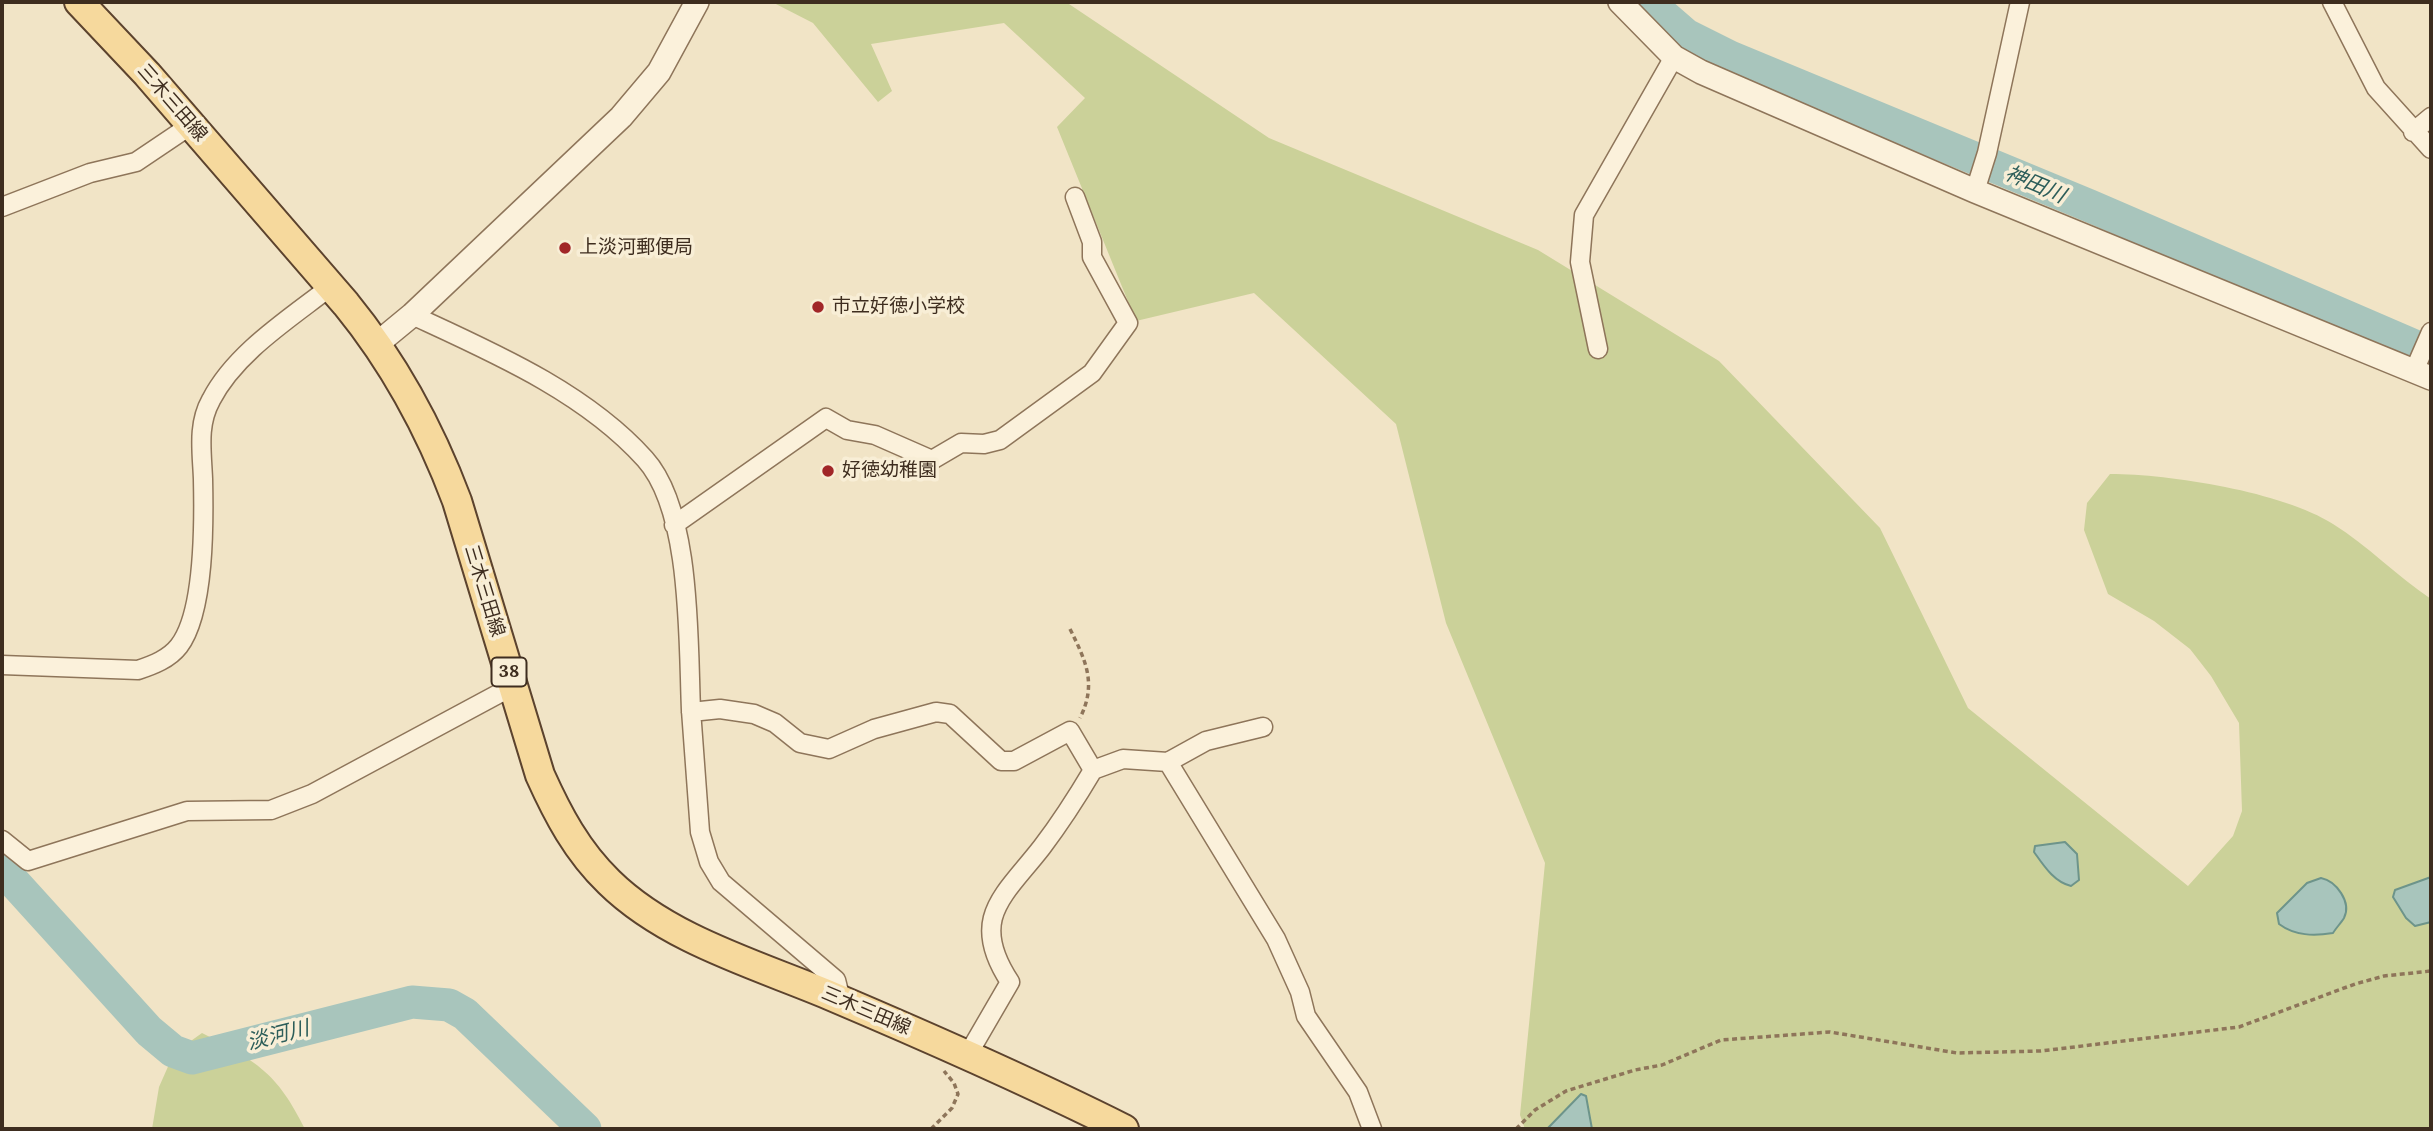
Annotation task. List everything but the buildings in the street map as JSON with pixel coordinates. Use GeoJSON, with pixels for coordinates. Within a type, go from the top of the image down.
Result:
{"type":"FeatureCollection","features":[{"type":"Feature","properties":{"kind":"main road","name":"三木三田線"},"geometry":{"type":"LineString","coordinates":[[79,2],[191,125],[377,343],[419,414],[440,456],[540,775],[558,815],[580,849],[609,882],[647,913],[693,938],[841,1000],[1124,1129]]}},
{"type":"Feature","properties":{"kind":"street"},"geometry":{"type":"LineString","coordinates":[[377,343],[412,315],[621,117],[659,72],[697,2]]}},
{"type":"Feature","properties":{"kind":"street"},"geometry":{"type":"LineString","coordinates":[[1620,2],[1674,57],[1783,110],[1978,182],[2422,369],[2430,336]]}},
{"type":"Feature","properties":{"kind":"street"},"geometry":{"type":"LineString","coordinates":[[1978,182],[1987,153],[2020,2]]}},
{"type":"Feature","properties":{"kind":"street"},"geometry":{"type":"LineString","coordinates":[[2332,2],[2376,88],[2431,149]]}},
{"type":"Feature","properties":{"kind":"street"},"geometry":{"type":"LineString","coordinates":[[1598,349],[1580,262],[1584,215],[1674,57]]}},
{"type":"Feature","properties":{"kind":"street"},"geometry":{"type":"LineString","coordinates":[[2413,132],[2431,117]]}},
{"type":"Feature","properties":{"kind":"street"},"geometry":{"type":"LineString","coordinates":[[2,207],[89,173],[135,162],[191,125]]}},
{"type":"Feature","properties":{"kind":"street"},"geometry":{"type":"LineString","coordinates":[[674,525],[826,418],[847,430],[875,435],[932,460],[961,443],[984,444],[1000,440],[1092,373],[1128,323],[1093,257],[1092,243],[1075,197]]}},
{"type":"Feature","properties":{"kind":"street"},"geometry":{"type":"LineString","coordinates":[[2,665],[138,670],[159,663],[179,646],[191,620],[203,554],[200,437],[210,401],[230,372],[276,329],[330,287]]}},
{"type":"Feature","properties":{"kind":"street"},"geometry":{"type":"LineString","coordinates":[[412,315],[516,363],[603,420],[646,460],[664,488],[686,589],[700,832],[709,862],[721,882],[836,980],[841,1000]]}},
{"type":"Feature","properties":{"kind":"street"},"geometry":{"type":"LineString","coordinates":[[2,840],[29,861],[187,811],[271,810],[312,794],[513,686]]}},
{"type":"Feature","properties":{"kind":"street"},"geometry":{"type":"LineString","coordinates":[[691,712],[720,709],[754,714],[775,723],[800,743],[829,749],[874,729],[936,712],[950,714],[1001,761],[1014,761],[1070,731],[1093,770]]}},
{"type":"Feature","properties":{"kind":"street"},"geometry":{"type":"LineString","coordinates":[[967,1056],[1010,982],[998,965],[991,938],[993,915],[1001,894],[1063,820],[1093,770],[1123,759],[1168,762],[1206,741],[1262,727]]}},
{"type":"Feature","properties":{"kind":"street"},"geometry":{"type":"LineString","coordinates":[[1168,762],[1276,939],[1300,992],[1306,1016],[1358,1092],[1372,1129]]}},
{"type":"Feature","properties":{"kind":"path"},"geometry":{"type":"LineString","coordinates":[[1070,629],[1087,662],[1090,681],[1081,717],[1070,731]]}},
{"type":"Feature","properties":{"kind":"path"},"geometry":{"type":"LineString","coordinates":[[1516,1129],[1535,1110],[1566,1091],[1635,1070],[1662,1065],[1721,1040],[1830,1032],[1957,1053],[2041,1051],[2239,1027],[2355,984],[2384,976],[2431,971]]}},
{"type":"Feature","properties":{"kind":"path"},"geometry":{"type":"LineString","coordinates":[[931,1129],[952,1108],[958,1094],[954,1083],[941,1067]]}},
{"type":"Feature","properties":{"kind":"green space"},"geometry":{"type":"Polygon","coordinates":[[[772,2],[1066,2],[1269,138],[1538,250],[1719,361],[1880,528],[1968,708],[2188,886],[2233,836],[2242,811],[2239,723],[2211,676],[2190,649],[2154,621],[2108,594],[2084,530],[2087,503],[2110,474],[2163,477],[2256,494],[2312,513],[2333,524],[2431,599],[2431,1129],[1525,1129],[1520,1115],[1545,863],[1446,623],[1396,424],[1254,293],[1136,321],[1057,127],[1085,98],[1004,23],[871,44],[892,91],[878,102],[813,23],[772,2]]]}},
{"type":"Feature","properties":{"kind":"green space"},"geometry":{"type":"Polygon","coordinates":[[[202,1033],[263,1070],[285,1094],[305,1129],[152,1129],[159,1087],[174,1053],[202,1033]]]}},
{"type":"Feature","properties":{"kind":"water"},"geometry":{"type":"Polygon","coordinates":[[[2065,842],[2077,854],[2079,880],[2071,886],[2054,877],[2034,852],[2035,846],[2065,842]]]}},
{"type":"Feature","properties":{"kind":"water"},"geometry":{"type":"Polygon","coordinates":[[[2431,877],[2431,922],[2415,926],[2406,918],[2393,897],[2395,890],[2431,877]]]}},
{"type":"Feature","properties":{"kind":"water"},"geometry":{"type":"Polygon","coordinates":[[[2321,878],[2337,888],[2346,905],[2344,918],[2333,933],[2305,934],[2279,924],[2277,913],[2307,883],[2321,878]]]}},
{"type":"Feature","properties":{"kind":"water"},"geometry":{"type":"Polygon","coordinates":[[[1581,1094],[1586,1096],[1592,1129],[1547,1129],[1581,1094]]]}},
{"type":"Feature","properties":{"kind":"waterway","name":"神田川"},"geometry":{"type":"LineString","coordinates":[[1648,2],[1686,35],[1730,57],[2090,206],[2431,353]]}},
{"type":"Feature","properties":{"kind":"waterway","name":"淡河川"},"geometry":{"type":"LineString","coordinates":[[2,869],[149,1031],[173,1051],[192,1058],[412,1002],[449,1005],[465,1014],[585,1129]]}},
{"type":"Feature","properties":{"kind":"place","name":"上淡河郵便局"},"geometry":{"type":"Point","coordinates":[565,248]}},
{"type":"Feature","properties":{"kind":"place","name":"市立好徳小学校"},"geometry":{"type":"Point","coordinates":[818,307]}},
{"type":"Feature","properties":{"kind":"place","name":"好徳幼稚園"},"geometry":{"type":"Point","coordinates":[828,471]}}]}
